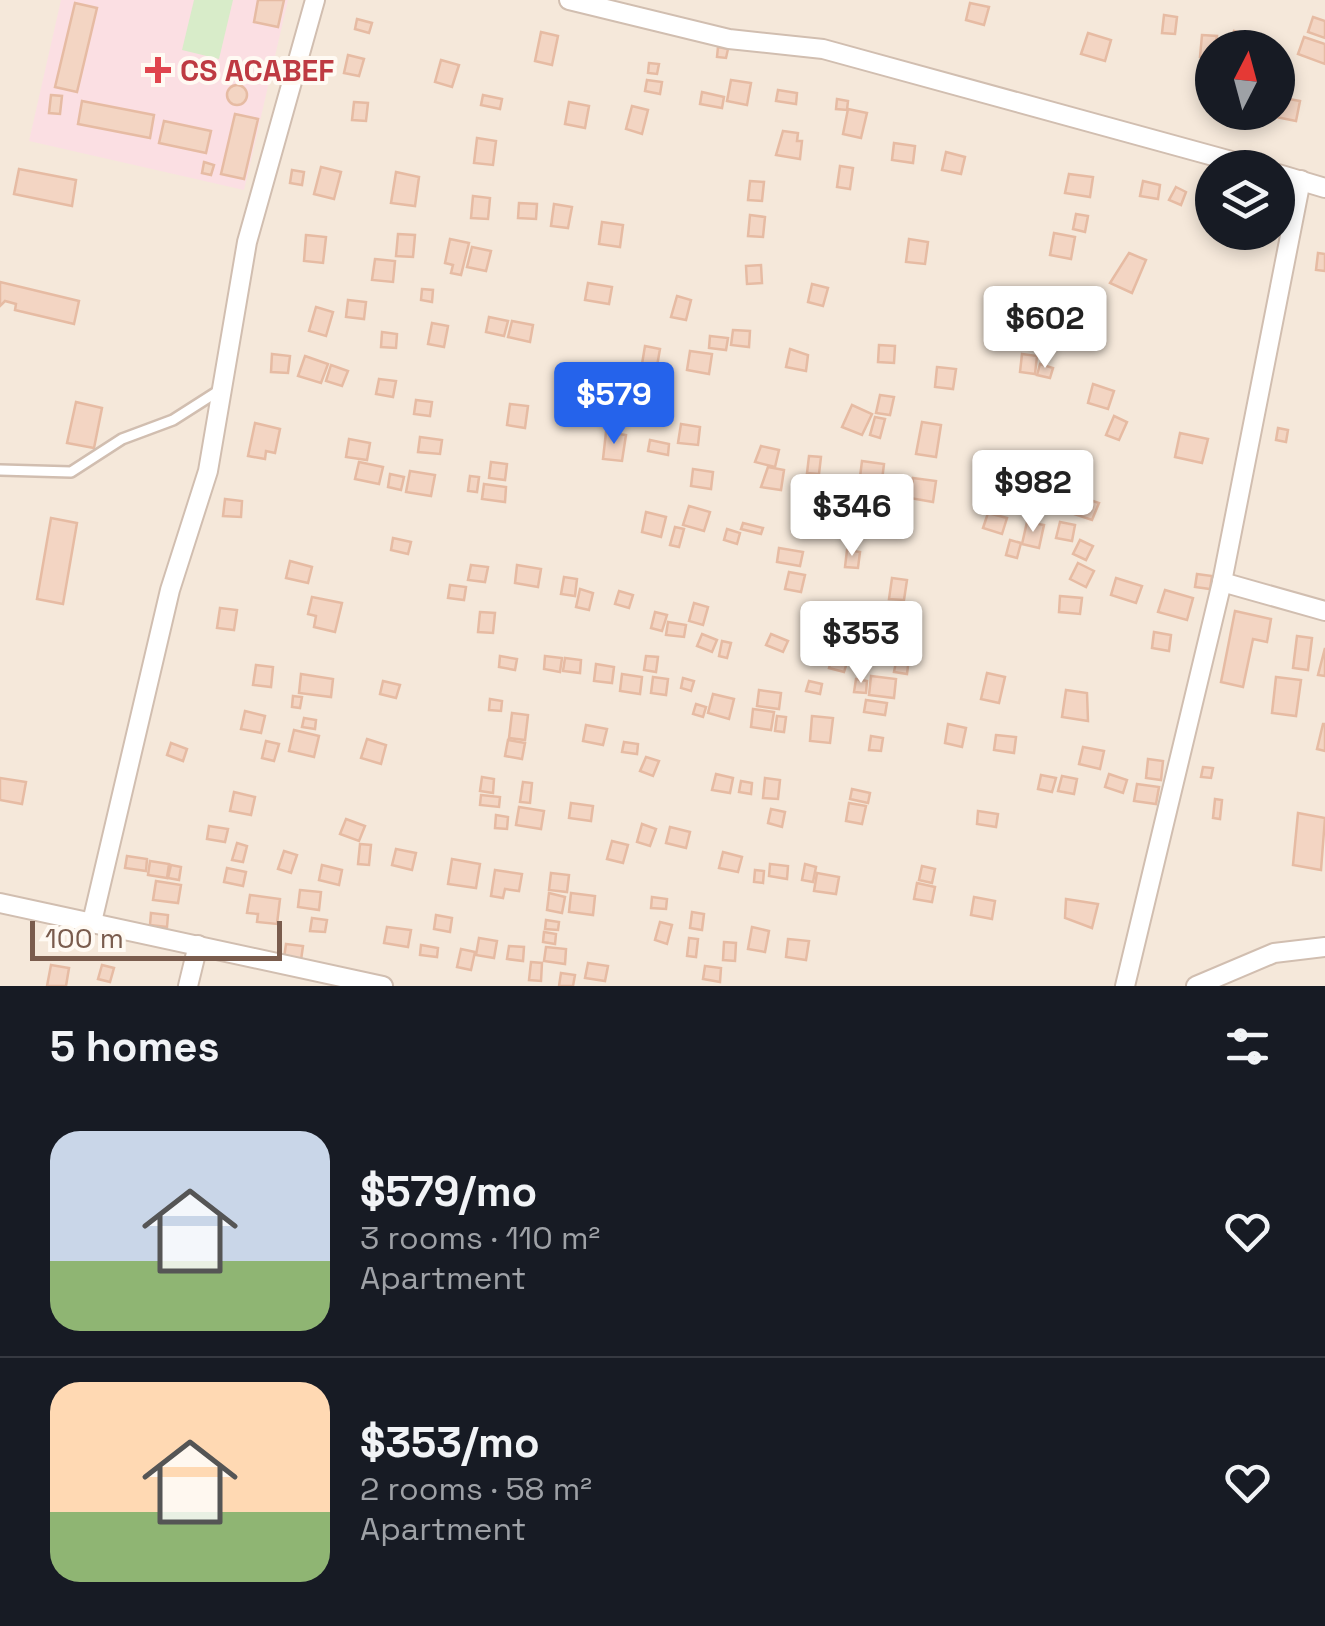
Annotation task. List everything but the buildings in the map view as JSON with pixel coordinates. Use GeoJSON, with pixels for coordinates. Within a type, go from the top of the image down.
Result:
{"type":"FeatureCollection","features":[{"type":"Feature","properties":{"kind":"street"},"geometry":{"type":"LineString","coordinates":[[92,922],[170,590],[208,472],[247,242],[315,0]]}},
{"type":"Feature","properties":{"kind":"street"},"geometry":{"type":"LineString","coordinates":[[569,0],[729,39],[824,49],[1195,151]]}},
{"type":"Feature","properties":{"kind":"street"},"geometry":{"type":"LineString","coordinates":[[1295,178],[1325,188]]}},
{"type":"Feature","properties":{"kind":"street"},"geometry":{"type":"LineString","coordinates":[[1125,986],[1222,582],[1301,180]]}},
{"type":"Feature","properties":{"kind":"street"},"geometry":{"type":"LineString","coordinates":[[1222,582],[1325,611]]}},
{"type":"Feature","properties":{"kind":"street"},"geometry":{"type":"LineString","coordinates":[[0,903],[383,986]]}},
{"type":"Feature","properties":{"kind":"street"},"geometry":{"type":"LineString","coordinates":[[188,986],[198,945]]}},
{"type":"Feature","properties":{"kind":"street"},"geometry":{"type":"LineString","coordinates":[[1196,986],[1274,953],[1325,947]]}},
{"type":"Feature","properties":{"kind":"lane"},"geometry":{"type":"LineString","coordinates":[[0,470],[72,472],[122,439],[173,420],[224,388]]}},
{"type":"Feature","properties":{"kind":"shaded area"},"geometry":{"type":"Polygon","coordinates":[[[0,0],[1325,0],[1325,986],[0,986],[0,0]]]}},
{"type":"Feature","properties":{"kind":"shaded area","name":"CS ACABEF"},"geometry":{"type":"Polygon","coordinates":[[[61,0],[288,0],[244,190],[29,141],[61,0]]]}},
{"type":"Feature","properties":{"kind":"green space"},"geometry":{"type":"Polygon","coordinates":[[[194,0],[233,0],[219,59],[182,50],[194,0]]]}},
{"type":"Feature","properties":{"kind":"place","name":"CS ACABEF"},"geometry":{"type":"Point","coordinates":[158,70]}}]}
